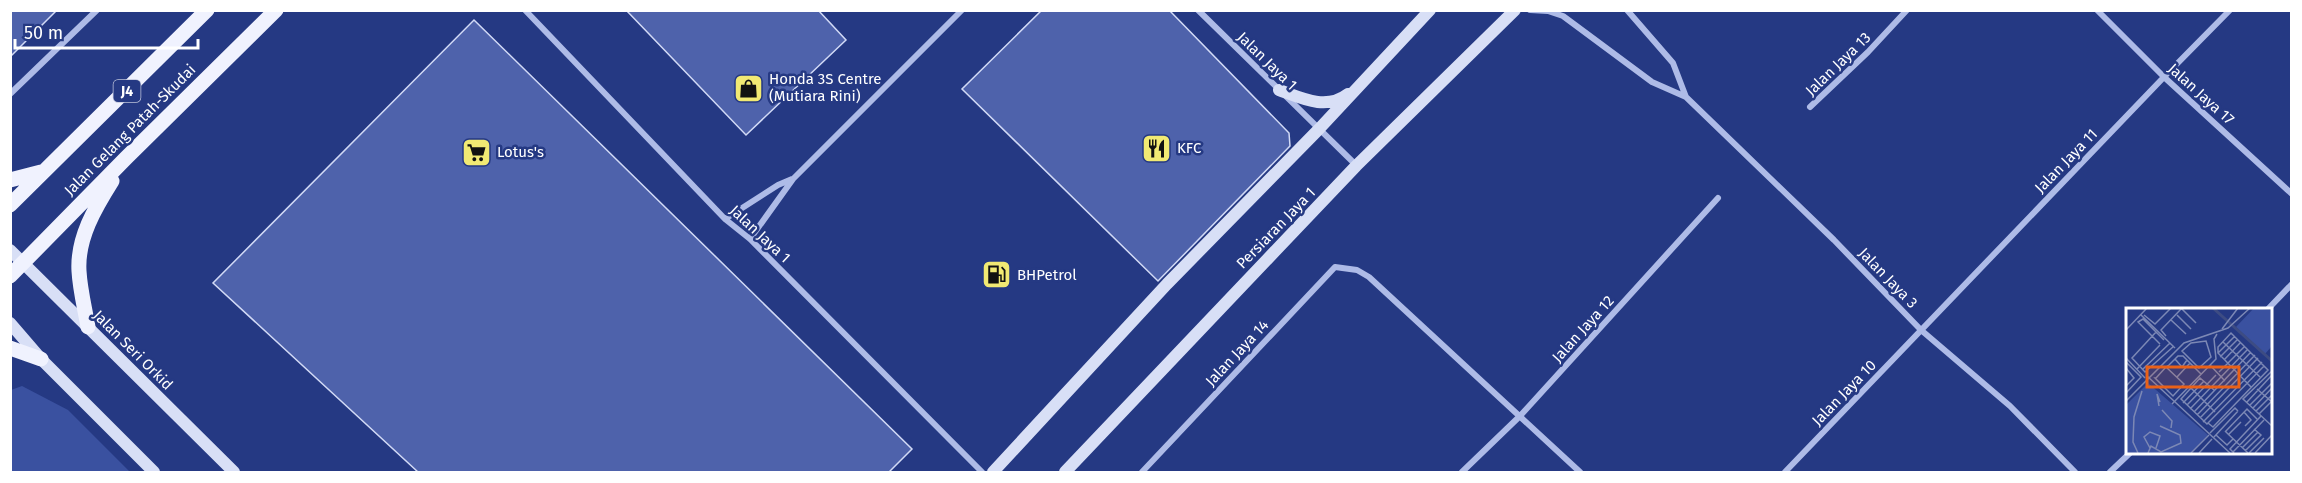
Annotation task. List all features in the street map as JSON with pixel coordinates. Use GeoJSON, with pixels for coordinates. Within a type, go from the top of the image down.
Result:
{"type":"FeatureCollection","features":[{"type":"Feature","properties":{"kind":"main road","name":"Jalan Gelang Patah-Skudai"},"geometry":{"type":"LineString","coordinates":[[10,205],[47,171],[207,10]]}},
{"type":"Feature","properties":{"kind":"main road","name":"Jalan Gelang Patah-Skudai"},"geometry":{"type":"LineString","coordinates":[[10,276],[276,10]]}},
{"type":"Feature","properties":{"kind":"main road"},"geometry":{"type":"LineString","coordinates":[[993,472],[1167,284],[1319,129],[1430,10]]}},
{"type":"Feature","properties":{"kind":"main road","name":"Persiaran Jaya 1"},"geometry":{"type":"LineString","coordinates":[[1065,472],[1356,166],[1515,10]]}},
{"type":"Feature","properties":{"kind":"main road"},"geometry":{"type":"LineString","coordinates":[[1279,90],[1313,103],[1327,102],[1343,98],[1361,84]]}},
{"type":"Feature","properties":{"kind":"main road"},"geometry":{"type":"LineString","coordinates":[[88,327],[78,270],[81,243],[99,201],[126,158]]}},
{"type":"Feature","properties":{"kind":"main road"},"geometry":{"type":"LineString","coordinates":[[10,180],[47,171]]}},
{"type":"Feature","properties":{"kind":"main road","name":"Jalan Seri Orkid"},"geometry":{"type":"LineString","coordinates":[[10,250],[234,472]]}},
{"type":"Feature","properties":{"kind":"main road"},"geometry":{"type":"LineString","coordinates":[[10,323],[42,359],[154,472]]}},
{"type":"Feature","properties":{"kind":"main road"},"geometry":{"type":"LineString","coordinates":[[10,348],[42,359]]}},
{"type":"Feature","properties":{"kind":"street"},"geometry":{"type":"LineString","coordinates":[[10,94],[97,10]]}},
{"type":"Feature","properties":{"kind":"street","name":"Jalan Jaya 1"},"geometry":{"type":"LineString","coordinates":[[525,10],[725,219],[750,239],[982,472]]}},
{"type":"Feature","properties":{"kind":"street"},"geometry":{"type":"LineString","coordinates":[[750,239],[793,179],[962,10]]}},
{"type":"Feature","properties":{"kind":"street","name":"Jalan Jaya 1"},"geometry":{"type":"LineString","coordinates":[[1198,10],[1356,166]]}},
{"type":"Feature","properties":{"kind":"street"},"geometry":{"type":"LineString","coordinates":[[1530,10],[1548,11],[1563,16],[1652,82],[1686,96]]}},
{"type":"Feature","properties":{"kind":"street"},"geometry":{"type":"LineString","coordinates":[[1627,10],[1673,63],[1686,96]]}},
{"type":"Feature","properties":{"kind":"street","name":"Jalan Jaya 13"},"geometry":{"type":"LineString","coordinates":[[1810,107],[1869,52],[1907,10]]}},
{"type":"Feature","properties":{"kind":"street","name":"Jalan Jaya 17"},"geometry":{"type":"LineString","coordinates":[[2097,10],[2164,77],[2292,194]]}},
{"type":"Feature","properties":{"kind":"street","name":"Jalan Jaya 11"},"geometry":{"type":"LineString","coordinates":[[1921,330],[2230,10]]}},
{"type":"Feature","properties":{"kind":"street","name":"Jalan Jaya 3"},"geometry":{"type":"LineString","coordinates":[[1686,96],[1834,240],[1921,330],[2010,406],[2075,472]]}},
{"type":"Feature","properties":{"kind":"street"},"geometry":{"type":"LineString","coordinates":[[725,219],[793,179]]}},
{"type":"Feature","properties":{"kind":"street","name":"Jalan Jaya 12"},"geometry":{"type":"LineString","coordinates":[[1462,472],[1520,416],[1718,198]]}},
{"type":"Feature","properties":{"kind":"street","name":"Jalan Jaya 14"},"geometry":{"type":"LineString","coordinates":[[1142,472],[1335,267],[1357,270],[1369,277],[1520,416]]}},
{"type":"Feature","properties":{"kind":"street"},"geometry":{"type":"LineString","coordinates":[[2269,308],[2292,284]]}},
{"type":"Feature","properties":{"kind":"street","name":"Jalan Jaya 10"},"geometry":{"type":"LineString","coordinates":[[1785,472],[1921,330]]}},
{"type":"Feature","properties":{"kind":"street"},"geometry":{"type":"LineString","coordinates":[[1520,416],[1580,472]]}},
{"type":"Feature","properties":{"kind":"street"},"geometry":{"type":"LineString","coordinates":[[2110,472],[2130,453]]}},
{"type":"Feature","properties":{"kind":"shaded area"},"geometry":{"type":"Polygon","coordinates":[[[22,386],[68,410],[130,472],[11,472],[11,390],[22,386]]]}},
{"type":"Feature","properties":{"kind":"building"},"geometry":{"type":"Polygon","coordinates":[[[10,10],[57,10],[10,57],[10,10]]]}},
{"type":"Feature","properties":{"kind":"building","name":"Honda 3S Centre (Mutiara Rini)"},"geometry":{"type":"Polygon","coordinates":[[[626,10],[818,10],[846,40],[746,135],[626,10]]]}},
{"type":"Feature","properties":{"kind":"building","name":"KFC"},"geometry":{"type":"Polygon","coordinates":[[[1042,10],[1169,10],[1289,133],[1290,146],[1158,281],[962,89],[1042,10]]]}},
{"type":"Feature","properties":{"kind":"building","name":"Lotus's"},"geometry":{"type":"Polygon","coordinates":[[[474,20],[912,449],[889,472],[418,472],[213,283],[474,20]]]}},
{"type":"Feature","properties":{"kind":"place","name":"Honda 3S Centre (Mutiara Rini)"},"geometry":{"type":"Point","coordinates":[748,88]}},
{"type":"Feature","properties":{"kind":"place","name":"KFC"},"geometry":{"type":"Point","coordinates":[1156,148]}},
{"type":"Feature","properties":{"kind":"place","name":"Lotus's"},"geometry":{"type":"Point","coordinates":[476,152]}},
{"type":"Feature","properties":{"kind":"place","name":"BHPetrol"},"geometry":{"type":"Point","coordinates":[996,275]}}]}
